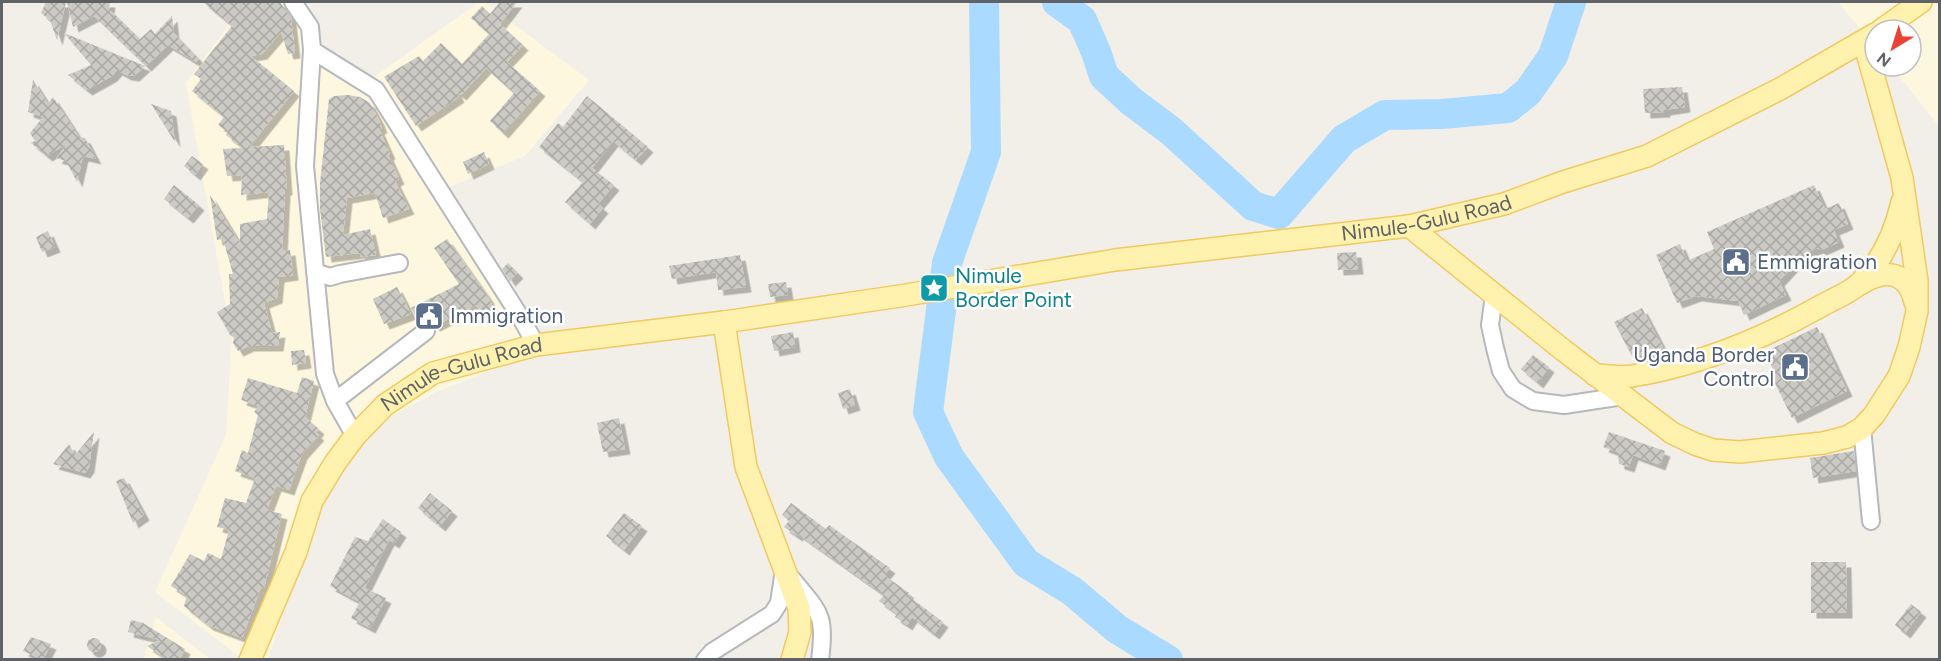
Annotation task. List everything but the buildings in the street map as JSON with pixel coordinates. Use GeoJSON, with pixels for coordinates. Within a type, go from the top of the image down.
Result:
{"type":"FeatureCollection","features":[{"type":"Feature","properties":{"kind":"main road","name":"Nimule-Gulu Road"},"geometry":{"type":"LineString","coordinates":[[1898,18],[1921,2]]}},
{"type":"Feature","properties":{"kind":"main road","name":"Nimule-Gulu Road"},"geometry":{"type":"LineString","coordinates":[[250,660],[296,552],[312,501],[335,464],[355,436],[385,405],[433,373],[536,345],[724,322],[943,290],[1115,260],[1409,226],[1504,204],[1563,182],[1647,156],[1780,89],[1863,41]]}},
{"type":"Feature","properties":{"kind":"main road"},"geometry":{"type":"LineString","coordinates":[[1409,226],[1595,375],[1627,386],[1672,433],[1713,450],[1740,452],[1823,443],[1847,437],[1862,428],[1874,415],[1899,376],[1909,347],[1917,311],[1917,281],[1902,178],[1882,78]]}},
{"type":"Feature","properties":{"kind":"main road"},"geometry":{"type":"LineString","coordinates":[[1859,285],[1886,249],[1897,225],[1904,193]]}},
{"type":"Feature","properties":{"kind":"main road"},"geometry":{"type":"LineString","coordinates":[[1627,386],[1737,348],[1801,317],[1872,276],[1881,274],[1898,277],[1907,283],[1913,291],[1917,311]]}},
{"type":"Feature","properties":{"kind":"main road"},"geometry":{"type":"LineString","coordinates":[[724,322],[746,467],[799,608],[800,632],[792,660]]}},
{"type":"Feature","properties":{"kind":"street"},"geometry":{"type":"LineString","coordinates":[[293,2],[310,27],[312,50],[305,165],[325,374],[335,400],[355,436]]}},
{"type":"Feature","properties":{"kind":"street"},"geometry":{"type":"LineString","coordinates":[[312,50],[376,90],[536,345]]}},
{"type":"Feature","properties":{"kind":"street"},"geometry":{"type":"LineString","coordinates":[[315,272],[330,277],[399,262]]}},
{"type":"Feature","properties":{"kind":"street"},"geometry":{"type":"LineString","coordinates":[[1494,295],[1490,325],[1501,370],[1513,389],[1533,401],[1564,405],[1627,386]]}},
{"type":"Feature","properties":{"kind":"street"},"geometry":{"type":"LineString","coordinates":[[335,400],[426,331]]}},
{"type":"Feature","properties":{"kind":"street"},"geometry":{"type":"LineString","coordinates":[[1862,428],[1871,521]]}},
{"type":"Feature","properties":{"kind":"street"},"geometry":{"type":"LineString","coordinates":[[705,660],[712,652],[772,614],[778,603],[784,570]]}},
{"type":"Feature","properties":{"kind":"street"},"geometry":{"type":"LineString","coordinates":[[784,570],[822,619],[824,634],[820,660]]}},
{"type":"Feature","properties":{"kind":"shaded area"},"geometry":{"type":"Polygon","coordinates":[[[246,2],[293,2],[313,52],[368,87],[521,318],[532,354],[436,392],[363,432],[324,496],[268,659],[243,659],[155,592],[226,435],[232,341],[186,83],[246,2]]]}},
{"type":"Feature","properties":{"kind":"shaded area"},"geometry":{"type":"Polygon","coordinates":[[[479,2],[484,2],[589,80],[525,156],[449,187],[373,78],[479,2]]]}},
{"type":"Feature","properties":{"kind":"shaded area"},"geometry":{"type":"Polygon","coordinates":[[[1838,2],[1939,2],[1939,126],[1901,78],[1923,78],[1923,18],[1863,18],[1863,32],[1838,2]]]}},
{"type":"Feature","properties":{"kind":"shaded area"},"geometry":{"type":"Polygon","coordinates":[[[156,617],[210,659],[143,660],[156,617]]]}},
{"type":"Feature","properties":{"kind":"waterway"},"geometry":{"type":"LineString","coordinates":[[984,2],[986,152],[947,263],[928,412],[949,457],[1026,563],[1072,591],[1117,629],[1168,660]]}},
{"type":"Feature","properties":{"kind":"waterway"},"geometry":{"type":"LineString","coordinates":[[1057,2],[1082,20],[1104,76],[1131,101],[1171,131],[1253,206],[1279,214],[1344,139],[1385,115],[1442,114],[1508,108],[1528,92],[1553,56],[1571,2]]}},
{"type":"Feature","properties":{"kind":"place","name":"Emmigration"},"geometry":{"type":"Point","coordinates":[1736,262]}},
{"type":"Feature","properties":{"kind":"place","name":"Nimule Border Point"},"geometry":{"type":"Point","coordinates":[934,288]}},
{"type":"Feature","properties":{"kind":"place","name":"Immigration"},"geometry":{"type":"Point","coordinates":[429,316]}},
{"type":"Feature","properties":{"kind":"place","name":"Uganda Border Control"},"geometry":{"type":"Point","coordinates":[1795,367]}}]}
